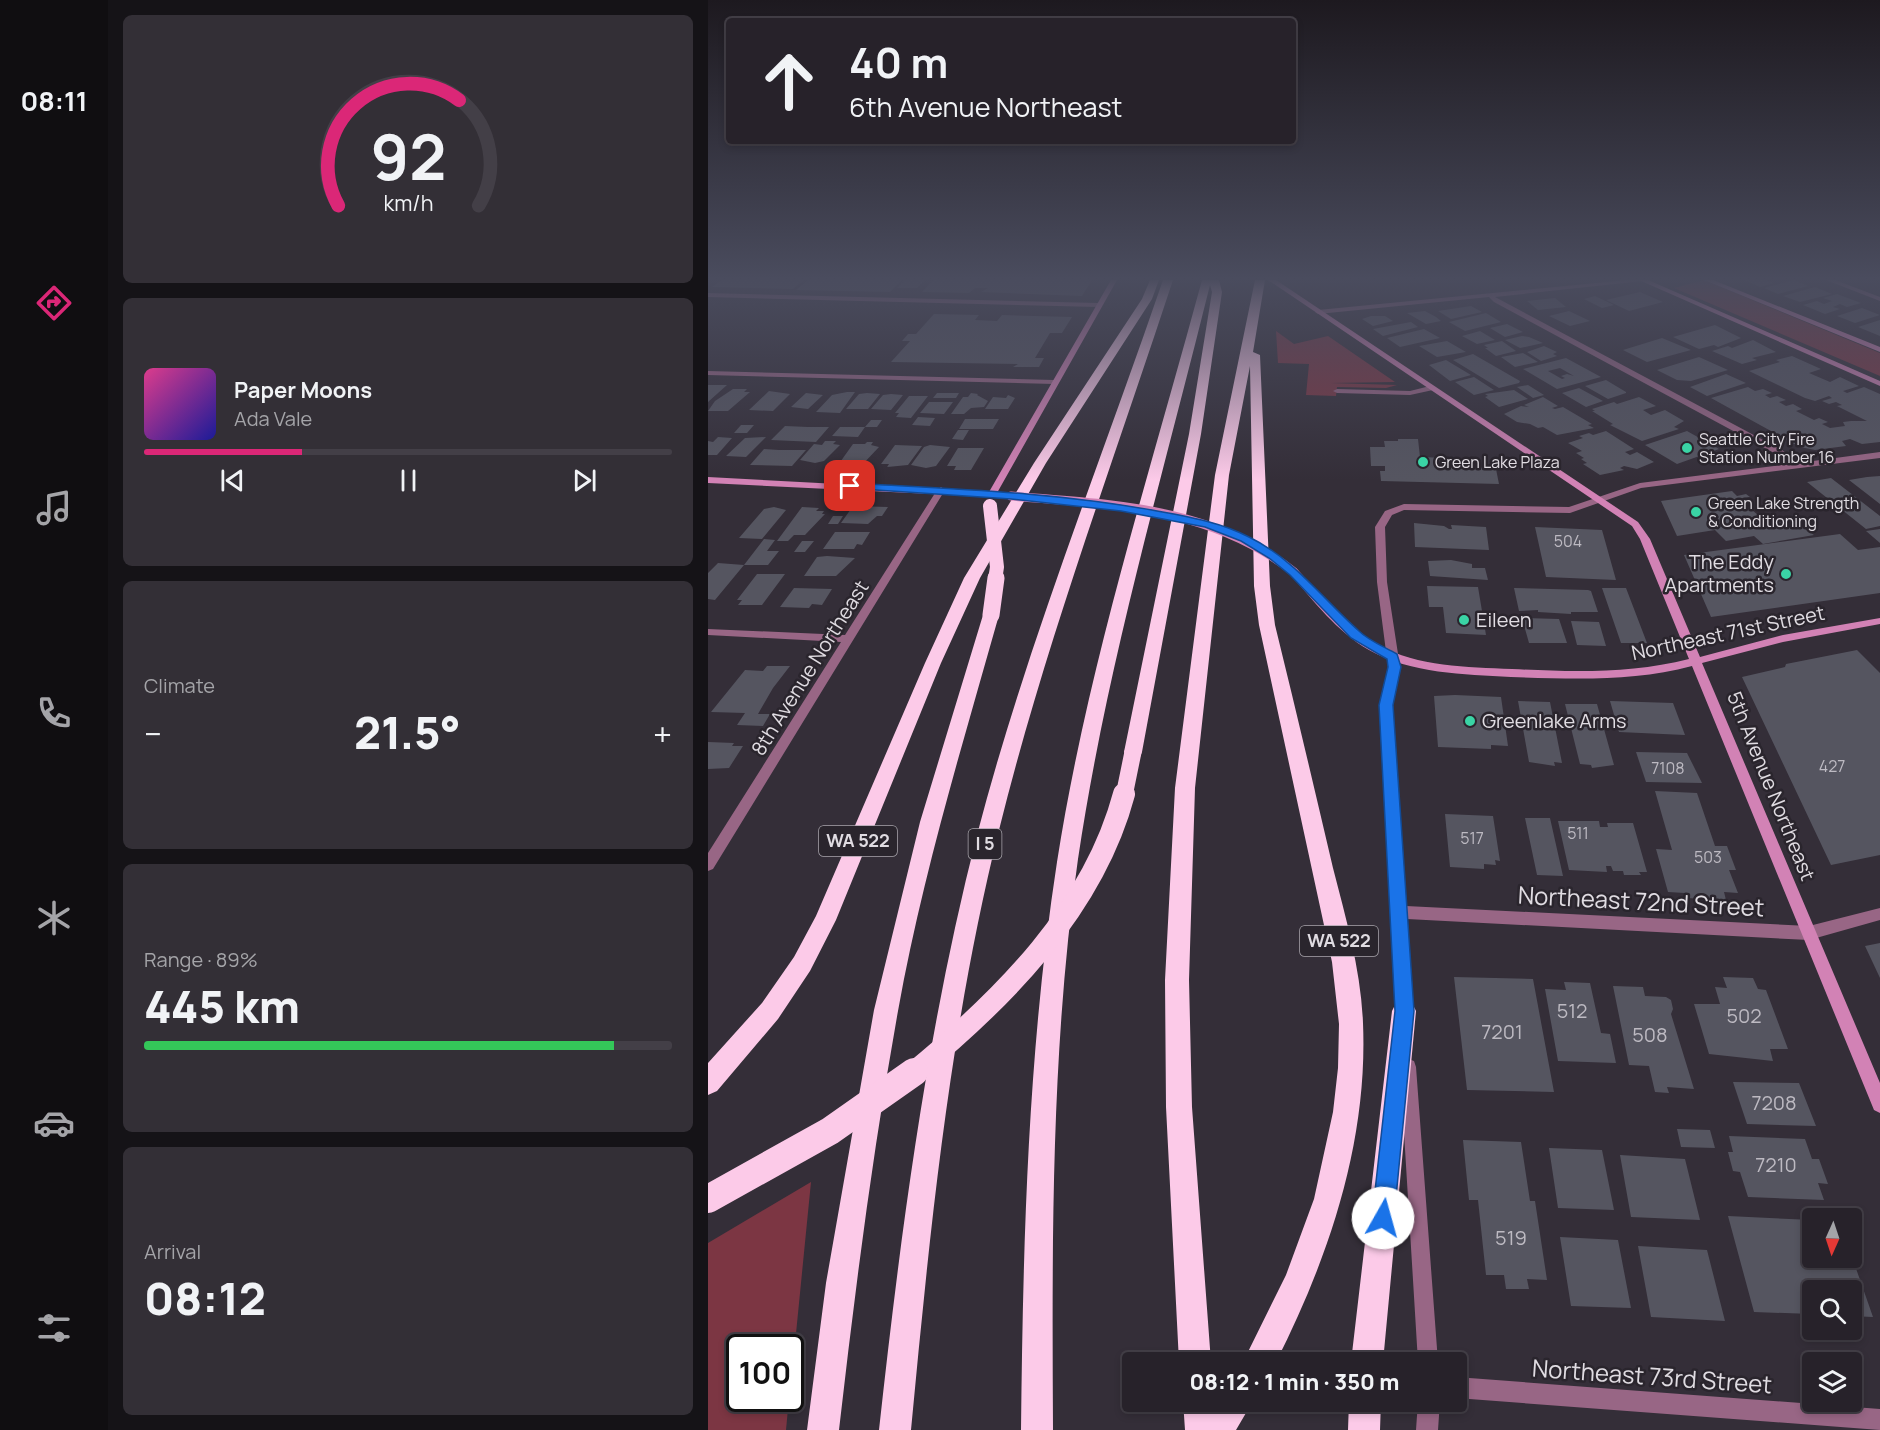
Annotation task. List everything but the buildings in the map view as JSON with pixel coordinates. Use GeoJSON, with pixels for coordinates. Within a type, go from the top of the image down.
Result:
{"type":"FeatureCollection","features":[{"type":"Feature","properties":{"kind":"highway"},"geometry":{"type":"LineString","coordinates":[[1014,498],[1115,347]]}},
{"type":"Feature","properties":{"kind":"highway","name":"I 5"},"geometry":{"type":"LineString","coordinates":[[895,1430],[908,1296],[932,1121],[979,871],[1025,700],[1145,347]]}},
{"type":"Feature","properties":{"kind":"highway"},"geometry":{"type":"LineString","coordinates":[[1037,1430],[1043,1143],[1053,997],[1080,783],[1096,703],[1194,347]]}},
{"type":"Feature","properties":{"kind":"highway"},"geometry":{"type":"LineString","coordinates":[[708,1199],[867,1107],[927,1062],[1002,993],[1036,954],[1087,881],[1118,813],[1133,752],[1195,434],[1204,347]]}},
{"type":"Feature","properties":{"kind":"highway"},"geometry":{"type":"LineString","coordinates":[[1194,1352],[1187,1265],[1179,1095],[1177,980],[1185,788],[1222,475],[1248,347]]}},
{"type":"Feature","properties":{"kind":"highway","name":"WA 522"},"geometry":{"type":"LineString","coordinates":[[1255,347],[1262,586],[1267,625],[1342,951],[1351,1025],[1348,1085],[1337,1157],[1316,1233],[1292,1294],[1264,1352]]}},
{"type":"Feature","properties":{"kind":"highway","name":"WA 522"},"geometry":{"type":"LineString","coordinates":[[708,1082],[770,1011],[802,964],[825,920],[955,613],[1014,498]]}},
{"type":"Feature","properties":{"kind":"highway"},"geometry":{"type":"LineString","coordinates":[[823,1430],[848,1236],[886,1010],[930,822],[991,615],[997,567],[991,500]]}},
{"type":"Feature","properties":{"kind":"highway"},"geometry":{"type":"LineString","coordinates":[[1368,1352],[1404,1011]]}},
{"type":"Feature","properties":{"kind":"highway"},"geometry":{"type":"LineString","coordinates":[[1200,1412],[1201,1430]]}},
{"type":"Feature","properties":{"kind":"highway"},"geometry":{"type":"LineString","coordinates":[[1217,1430],[1229,1412]]}},
{"type":"Feature","properties":{"kind":"highway"},"geometry":{"type":"LineString","coordinates":[[1364,1430],[1365,1412]]}},
{"type":"Feature","properties":{"kind":"street"},"geometry":{"type":"LineString","coordinates":[[991,500],[1075,347]]}},
{"type":"Feature","properties":{"kind":"street","name":"5th Avenue Northeast"},"geometry":{"type":"LineString","coordinates":[[1369,347],[1635,524],[1645,539],[1698,662],[1880,1104]]}},
{"type":"Feature","properties":{"kind":"street"},"geometry":{"type":"LineString","coordinates":[[1582,347],[1779,452],[1796,466]]}},
{"type":"Feature","properties":{"kind":"street"},"geometry":{"type":"LineString","coordinates":[[1795,347],[1880,384]]}},
{"type":"Feature","properties":{"kind":"street"},"geometry":{"type":"LineString","coordinates":[[708,373],[1054,382]]}},
{"type":"Feature","properties":{"kind":"street"},"geometry":{"type":"LineString","coordinates":[[1337,391],[1410,393],[1430,388]]}},
{"type":"Feature","properties":{"kind":"street"},"geometry":{"type":"LineString","coordinates":[[1427,1352],[1386,705],[1394,667],[1382,582],[1380,527],[1382,518],[1390,510],[1416,507],[1561,511],[1579,508],[1640,486],[1880,455]]}},
{"type":"Feature","properties":{"kind":"street","name":"Northeast 71st Street"},"geometry":{"type":"LineString","coordinates":[[709,482],[941,490],[991,500],[1014,498],[1121,508],[1207,524],[1245,539],[1273,555],[1294,572],[1356,635],[1393,657],[1455,670],[1599,676],[1645,672],[1698,662],[1786,637],[1880,621]]}},
{"type":"Feature","properties":{"kind":"street","name":"8th Avenue Northeast"},"geometry":{"type":"LineString","coordinates":[[708,865],[941,490]]}},
{"type":"Feature","properties":{"kind":"street"},"geometry":{"type":"LineString","coordinates":[[708,632],[849,639]]}},
{"type":"Feature","properties":{"kind":"street","name":"Northeast 72nd Street"},"geometry":{"type":"LineString","coordinates":[[1398,912],[1809,933],[1880,914]]}},
{"type":"Feature","properties":{"kind":"street","name":"Northeast 73rd Street"},"geometry":{"type":"LineString","coordinates":[[1467,1388],[1880,1420]]}},
{"type":"Feature","properties":{"kind":"street"},"geometry":{"type":"LineString","coordinates":[[1427,1430],[1428,1412]]}},
{"type":"Feature","properties":{"kind":"shaded area"},"geometry":{"type":"Polygon","coordinates":[[[1277,347],[1344,347],[1395,382],[1331,383],[1397,385],[1386,388],[1337,387],[1336,396],[1306,395],[1309,364],[1278,363],[1277,347]]]}},
{"type":"Feature","properties":{"kind":"shaded area"},"geometry":{"type":"Polygon","coordinates":[[[1811,347],[1865,347],[1880,353],[1880,376],[1811,347]]]}},
{"type":"Feature","properties":{"kind":"shaded area"},"geometry":{"type":"Polygon","coordinates":[[[811,1182],[796,1334],[726,1334],[726,1412],[788,1412],[786,1430],[708,1430],[708,1243],[811,1182]]]}},
{"type":"Feature","properties":{"kind":"place","name":"Seattle City Fire Station Number 16"},"geometry":{"type":"Point","coordinates":[1687,448]}},
{"type":"Feature","properties":{"kind":"place","name":"Green Lake Plaza"},"geometry":{"type":"Point","coordinates":[1423,462]}},
{"type":"Feature","properties":{"kind":"place","name":"Green Lake Strength & Conditioning"},"geometry":{"type":"Point","coordinates":[1696,512]}},
{"type":"Feature","properties":{"kind":"place","name":"The Eddy Apartments"},"geometry":{"type":"Point","coordinates":[1786,574]}},
{"type":"Feature","properties":{"kind":"place","name":"Eileen"},"geometry":{"type":"Point","coordinates":[1464,620]}},
{"type":"Feature","properties":{"kind":"place","name":"Greenlake Arms"},"geometry":{"type":"Point","coordinates":[1470,721]}},
{"type":"Feature","properties":{"kind":"route"},"geometry":{"type":"LineString","coordinates":[[850,486],[1011,496],[1164,514],[1207,524],[1245,539],[1273,555],[1294,572],[1356,635],[1393,657],[1394,667],[1386,705],[1404,1011],[1383,1218]]}}]}
